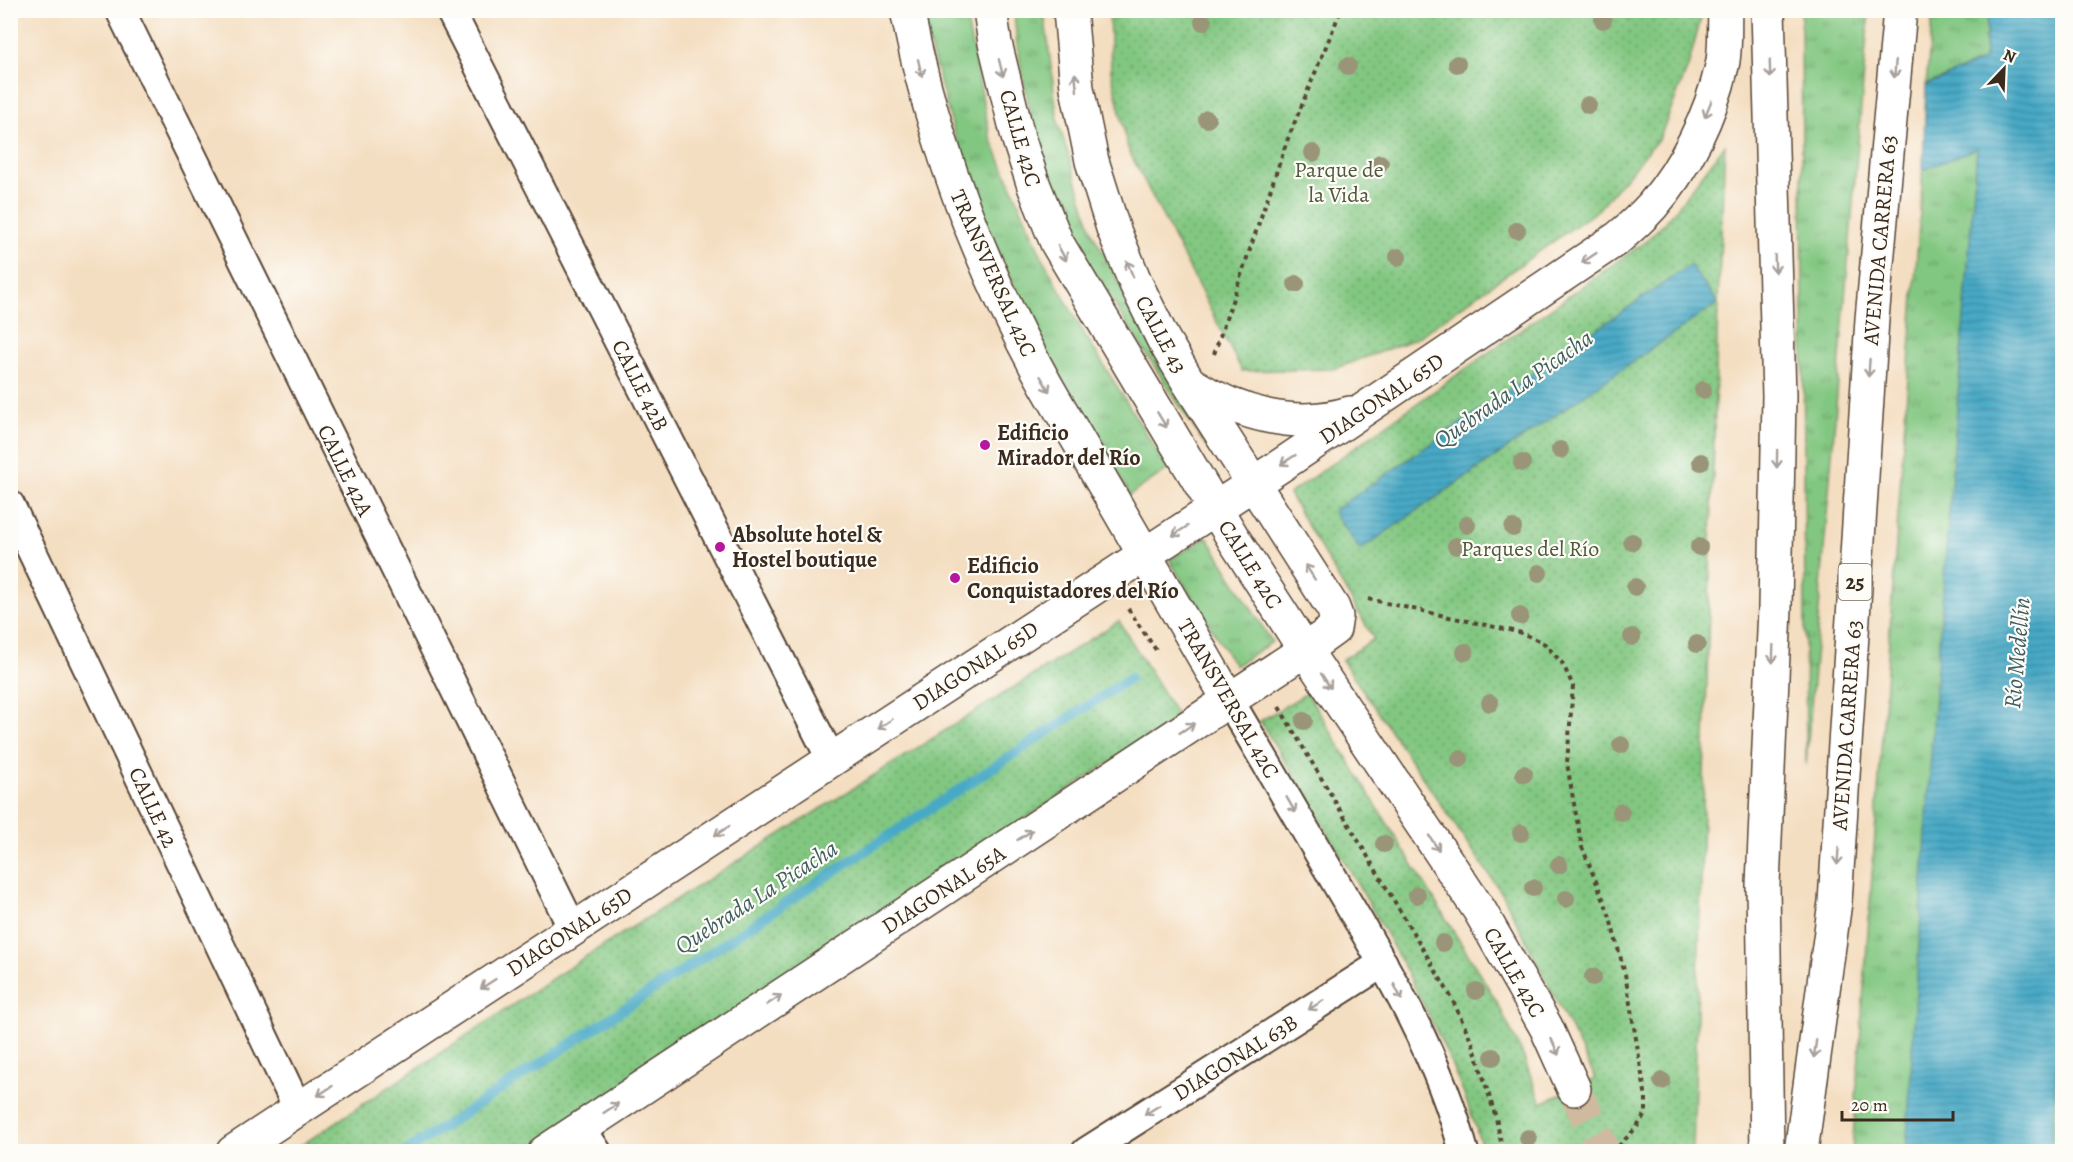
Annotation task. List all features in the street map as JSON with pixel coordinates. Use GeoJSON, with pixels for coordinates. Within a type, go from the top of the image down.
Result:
{"type":"FeatureCollection","features":[{"type":"Feature","properties":{"kind":"main road","name":"TRANSVERSAL 42C"},"geometry":{"type":"LineString","coordinates":[[907,10],[931,115],[964,213],[998,293],[1046,385],[1229,700]]}},
{"type":"Feature","properties":{"kind":"main road","name":"CALLE 42C"},"geometry":{"type":"LineString","coordinates":[[990,10],[995,43],[1018,136],[1034,186],[1057,243],[1215,508],[1305,650],[1480,911],[1540,1017],[1574,1089]]}},
{"type":"Feature","properties":{"kind":"main road","name":"CALLE 43"},"geometry":{"type":"LineString","coordinates":[[1070,10],[1077,88],[1092,161],[1113,228],[1136,284],[1163,339],[1189,383],[1334,608],[1336,623]]}},
{"type":"Feature","properties":{"kind":"main road","name":"DIAGONAL 65D"},"geometry":{"type":"LineString","coordinates":[[233,1152],[1215,508],[1618,238],[1651,207],[1669,184],[1688,152],[1713,97],[1723,64],[1725,10]]}},
{"type":"Feature","properties":{"kind":"main road"},"geometry":{"type":"LineString","coordinates":[[1767,1152],[1763,885],[1775,608],[1779,396],[1768,10]]}},
{"type":"Feature","properties":{"kind":"main road","name":"AVENIDA CARRERA 63"},"geometry":{"type":"LineString","coordinates":[[1801,1152],[1835,902],[1872,319],[1900,10]]}},
{"type":"Feature","properties":{"kind":"main road"},"geometry":{"type":"LineString","coordinates":[[1189,383],[1215,399],[1273,419],[1305,421],[1336,417],[1366,408]]}},
{"type":"Feature","properties":{"kind":"main road","name":"DIAGONAL 65A"},"geometry":{"type":"LineString","coordinates":[[545,1152],[589,1140],[1305,650],[1334,629],[1336,623]]}},
{"type":"Feature","properties":{"kind":"street","name":"CALLE 42A"},"geometry":{"type":"LineString","coordinates":[[120,10],[573,929]]}},
{"type":"Feature","properties":{"kind":"street","name":"CALLE 42B"},"geometry":{"type":"LineString","coordinates":[[450,10],[831,759]]}},
{"type":"Feature","properties":{"kind":"street","name":"CALLE 42"},"geometry":{"type":"LineString","coordinates":[[10,505],[298,1109]]}},
{"type":"Feature","properties":{"kind":"street","name":"TRANSVERSAL 42C"},"geometry":{"type":"LineString","coordinates":[[1229,700],[1383,963],[1442,1083],[1464,1152]]}},
{"type":"Feature","properties":{"kind":"street","name":"DIAGONAL 63B"},"geometry":{"type":"LineString","coordinates":[[1086,1152],[1383,963]]}},
{"type":"Feature","properties":{"kind":"path"},"geometry":{"type":"LineString","coordinates":[[1213,358],[1287,141],[1341,10]]}},
{"type":"Feature","properties":{"kind":"path"},"geometry":{"type":"LineString","coordinates":[[1362,598],[1522,633],[1545,644],[1563,664],[1573,686],[1567,763],[1572,793],[1582,847],[1608,911],[1625,974],[1646,1098],[1646,1113],[1637,1127],[1613,1152]]}},
{"type":"Feature","properties":{"kind":"path"},"geometry":{"type":"LineString","coordinates":[[1123,602],[1159,656]]}},
{"type":"Feature","properties":{"kind":"green space","name":"Parque de la Vida"},"geometry":{"type":"Polygon","coordinates":[[[1109,10],[1703,11],[1688,67],[1660,137],[1598,210],[1415,339],[1334,369],[1242,371],[1128,149],[1111,71],[1109,10]]]}},
{"type":"Feature","properties":{"kind":"green space"},"geometry":{"type":"Polygon","coordinates":[[[920,11],[965,11],[990,136],[1043,259],[1082,330],[1168,469],[1130,495],[1033,330],[968,182],[920,11]]]}},
{"type":"Feature","properties":{"kind":"green space"},"geometry":{"type":"Polygon","coordinates":[[[1014,11],[1044,11],[1058,122],[1093,234],[1207,448],[1078,248],[1038,152],[1017,46],[1014,11]]]}},
{"type":"Feature","properties":{"kind":"green space"},"geometry":{"type":"Polygon","coordinates":[[[1801,11],[1869,11],[1806,766],[1801,11]]]}},
{"type":"Feature","properties":{"kind":"green space"},"geometry":{"type":"Polygon","coordinates":[[[1933,11],[1988,11],[1984,60],[1926,85],[1933,11]]]}},
{"type":"Feature","properties":{"kind":"green space","name":"Parques del Río"},"geometry":{"type":"Polygon","coordinates":[[[1725,145],[1718,303],[1693,1151],[1483,1151],[1458,1080],[1416,989],[1316,812],[1260,721],[1307,693],[1496,1000],[1522,1053],[1541,1103],[1596,1079],[1503,895],[1342,660],[1374,639],[1289,494],[1646,241],[1669,218],[1725,145]]]}},
{"type":"Feature","properties":{"kind":"green space"},"geometry":{"type":"Polygon","coordinates":[[[1977,147],[1907,1151],[1852,1152],[1923,170],[1977,147]]]}},
{"type":"Feature","properties":{"kind":"green space"},"geometry":{"type":"Polygon","coordinates":[[[1207,537],[1272,642],[1235,666],[1169,560],[1207,537]]]}},
{"type":"Feature","properties":{"kind":"green space"},"geometry":{"type":"Polygon","coordinates":[[[1119,621],[1178,717],[527,1151],[291,1152],[585,957],[1119,621]]]}},
{"type":"Feature","properties":{"kind":"green space"},"geometry":{"type":"Polygon","coordinates":[[[2062,977],[2062,1151],[2051,1151],[2062,977]]]}},
{"type":"Feature","properties":{"kind":"water","name":"Río Medellín"},"geometry":{"type":"Polygon","coordinates":[[[1988,11],[2062,11],[2062,977],[2051,1151],[1906,1151],[1934,708],[1977,148],[1923,170],[1926,85],[1984,60],[1988,11]]]}},
{"type":"Feature","properties":{"kind":"water"},"geometry":{"type":"Polygon","coordinates":[[[1690,265],[1718,303],[1360,550],[1333,511],[1690,265]]]}},
{"type":"Feature","properties":{"kind":"waterway","name":"Quebrada La Picacha"},"geometry":{"type":"LineString","coordinates":[[405,1152],[1130,678]]}},
{"type":"Feature","properties":{"kind":"tunnel"},"geometry":{"type":"LineString","coordinates":[[1574,1089],[1604,1152]]}},
{"type":"Feature","properties":{"kind":"place","name":"Edificio Mirador del Río"},"geometry":{"type":"Point","coordinates":[985,445]}},
{"type":"Feature","properties":{"kind":"place","name":"Absolute hotel & Hostel boutique"},"geometry":{"type":"Point","coordinates":[720,547]}},
{"type":"Feature","properties":{"kind":"place","name":"Edificio Conquistadores del Río"},"geometry":{"type":"Point","coordinates":[955,578]}}]}
